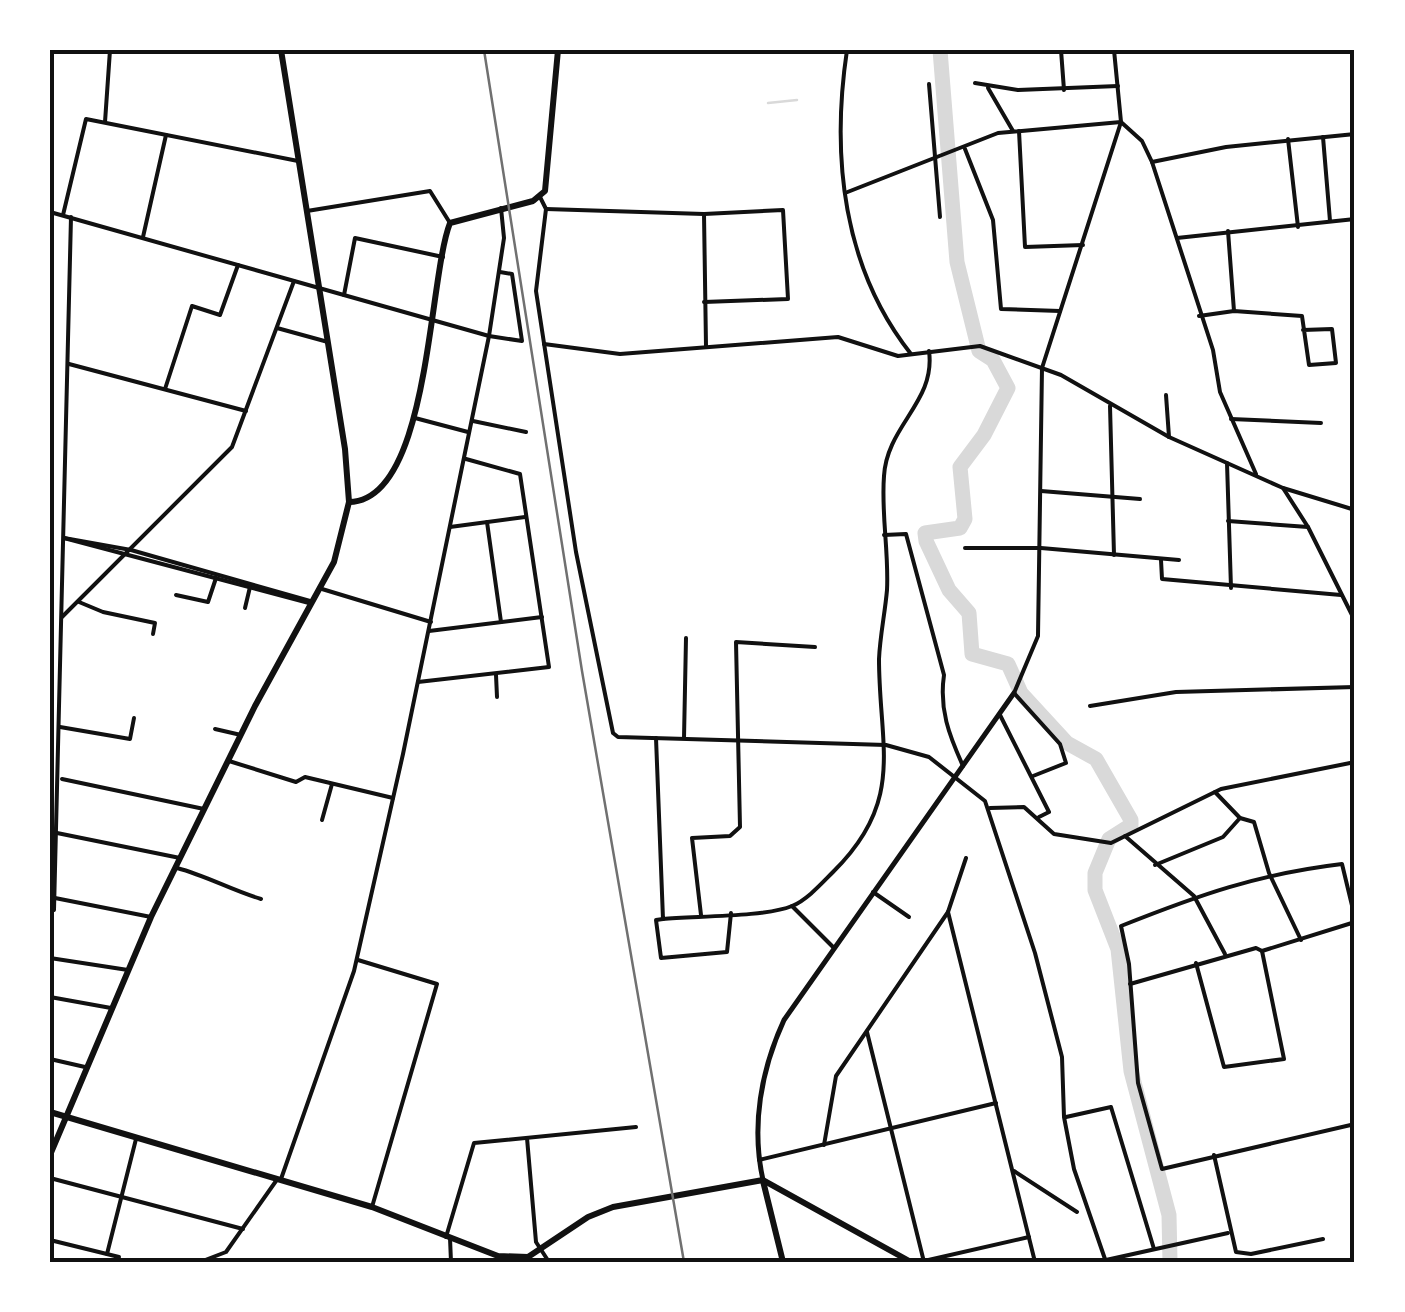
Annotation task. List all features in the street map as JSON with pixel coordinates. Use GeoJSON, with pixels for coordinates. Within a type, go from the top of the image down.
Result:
{"type":"FeatureCollection","features":[{"type":"Feature","properties":{"kind":"main road"},"geometry":{"type":"LineString","coordinates":[[50,1155],[151,917],[241,735],[322,589],[349,502],[328,342],[280,50]]}},
{"type":"Feature","properties":{"kind":"main road"},"geometry":{"type":"LineString","coordinates":[[349,502],[366,501],[379,490],[414,418],[450,223],[540,197],[546,185],[558,50]]}},
{"type":"Feature","properties":{"kind":"main road"},"geometry":{"type":"LineString","coordinates":[[50,1112],[372,1207],[498,1256],[528,1260],[606,1209],[763,1180],[911,1262]]}},
{"type":"Feature","properties":{"kind":"main road"},"geometry":{"type":"LineString","coordinates":[[763,1180],[783,1262]]}},
{"type":"Feature","properties":{"kind":"street"},"geometry":{"type":"LineString","coordinates":[[105,122],[110,50]]}},
{"type":"Feature","properties":{"kind":"street"},"geometry":{"type":"LineString","coordinates":[[847,50],[840,100],[846,192],[873,300],[911,354]]}},
{"type":"Feature","properties":{"kind":"street"},"geometry":{"type":"LineString","coordinates":[[1061,50],[1064,90]]}},
{"type":"Feature","properties":{"kind":"street"},"geometry":{"type":"LineString","coordinates":[[763,1180],[758,1116],[771,1052],[793,1004],[1022,682],[1038,636],[1042,368],[1121,122],[1114,50]]}},
{"type":"Feature","properties":{"kind":"street"},"geometry":{"type":"LineString","coordinates":[[975,83],[1064,90],[1118,86]]}},
{"type":"Feature","properties":{"kind":"street"},"geometry":{"type":"LineString","coordinates":[[929,84],[940,217]]}},
{"type":"Feature","properties":{"kind":"street"},"geometry":{"type":"LineString","coordinates":[[988,87],[1016,131],[1025,247],[1084,245]]}},
{"type":"Feature","properties":{"kind":"street"},"geometry":{"type":"LineString","coordinates":[[63,215],[86,119],[298,162]]}},
{"type":"Feature","properties":{"kind":"street"},"geometry":{"type":"LineString","coordinates":[[846,192],[955,153],[981,139],[1016,131],[1121,122],[1142,141],[1152,162],[1230,420],[1257,476]]}},
{"type":"Feature","properties":{"kind":"street"},"geometry":{"type":"LineString","coordinates":[[1152,162],[1288,139],[1355,134]]}},
{"type":"Feature","properties":{"kind":"street"},"geometry":{"type":"LineString","coordinates":[[142,236],[166,135]]}},
{"type":"Feature","properties":{"kind":"street"},"geometry":{"type":"LineString","coordinates":[[1323,137],[1330,220]]}},
{"type":"Feature","properties":{"kind":"street"},"geometry":{"type":"LineString","coordinates":[[1288,139],[1298,227]]}},
{"type":"Feature","properties":{"kind":"street"},"geometry":{"type":"LineString","coordinates":[[965,149],[993,220],[1001,309],[1062,311]]}},
{"type":"Feature","properties":{"kind":"street"},"geometry":{"type":"LineString","coordinates":[[307,211],[430,191],[450,223]]}},
{"type":"Feature","properties":{"kind":"street"},"geometry":{"type":"LineString","coordinates":[[540,197],[546,208],[536,291],[576,552],[613,733],[618,738],[886,745],[929,758],[955,778],[990,808],[1023,910],[1062,1057],[1064,1117],[1074,1169],[1106,1261],[1230,1232]]}},
{"type":"Feature","properties":{"kind":"street"},"geometry":{"type":"LineString","coordinates":[[200,1262],[226,1252],[280,1179],[356,960],[466,459],[504,238],[501,208]]}},
{"type":"Feature","properties":{"kind":"street"},"geometry":{"type":"LineString","coordinates":[[546,208],[704,214],[783,210],[788,299],[704,302]]}},
{"type":"Feature","properties":{"kind":"street"},"geometry":{"type":"LineString","coordinates":[[50,212],[489,336],[522,341],[512,274],[499,272]]}},
{"type":"Feature","properties":{"kind":"street"},"geometry":{"type":"LineString","coordinates":[[704,214],[706,346]]}},
{"type":"Feature","properties":{"kind":"street"},"geometry":{"type":"LineString","coordinates":[[50,910],[54,910],[55,898],[59,779],[71,217]]}},
{"type":"Feature","properties":{"kind":"street"},"geometry":{"type":"LineString","coordinates":[[1177,238],[1355,219]]}},
{"type":"Feature","properties":{"kind":"street"},"geometry":{"type":"LineString","coordinates":[[1228,231],[1234,311]]}},
{"type":"Feature","properties":{"kind":"street"},"geometry":{"type":"LineString","coordinates":[[344,295],[355,238],[443,257]]}},
{"type":"Feature","properties":{"kind":"street"},"geometry":{"type":"LineString","coordinates":[[165,390],[192,306],[220,315],[238,266]]}},
{"type":"Feature","properties":{"kind":"street"},"geometry":{"type":"LineString","coordinates":[[62,618],[232,447],[294,281]]}},
{"type":"Feature","properties":{"kind":"street"},"geometry":{"type":"LineString","coordinates":[[1199,316],[1234,311],[1302,316],[1304,330],[1309,365],[1336,363],[1332,328],[1304,330]]}},
{"type":"Feature","properties":{"kind":"street"},"geometry":{"type":"LineString","coordinates":[[276,328],[328,342]]}},
{"type":"Feature","properties":{"kind":"street"},"geometry":{"type":"LineString","coordinates":[[544,344],[607,354],[838,338],[889,354],[985,347],[1042,368],[1169,437],[1282,488],[1355,510]]}},
{"type":"Feature","properties":{"kind":"street"},"geometry":{"type":"LineString","coordinates":[[731,913],[727,952],[660,958],[656,920],[792,906],[820,884],[866,836],[888,754],[879,664],[887,592],[884,535],[888,444],[898,426],[911,416],[928,380],[929,351]]}},
{"type":"Feature","properties":{"kind":"street"},"geometry":{"type":"LineString","coordinates":[[69,364],[246,411]]}},
{"type":"Feature","properties":{"kind":"street"},"geometry":{"type":"LineString","coordinates":[[1166,396],[1169,437]]}},
{"type":"Feature","properties":{"kind":"street"},"geometry":{"type":"LineString","coordinates":[[1110,406],[1114,555]]}},
{"type":"Feature","properties":{"kind":"street"},"geometry":{"type":"LineString","coordinates":[[1313,414],[1313,423]]}},
{"type":"Feature","properties":{"kind":"street"},"geometry":{"type":"LineString","coordinates":[[414,418],[470,433]]}},
{"type":"Feature","properties":{"kind":"street"},"geometry":{"type":"LineString","coordinates":[[1230,420],[1321,423]]}},
{"type":"Feature","properties":{"kind":"street"},"geometry":{"type":"LineString","coordinates":[[472,422],[526,432]]}},
{"type":"Feature","properties":{"kind":"street"},"geometry":{"type":"LineString","coordinates":[[418,682],[549,667],[520,474],[466,459]]}},
{"type":"Feature","properties":{"kind":"street"},"geometry":{"type":"LineString","coordinates":[[1227,462],[1231,588]]}},
{"type":"Feature","properties":{"kind":"street"},"geometry":{"type":"LineString","coordinates":[[1282,488],[1308,527],[1355,622]]}},
{"type":"Feature","properties":{"kind":"street"},"geometry":{"type":"LineString","coordinates":[[1041,491],[1140,498]]}},
{"type":"Feature","properties":{"kind":"street"},"geometry":{"type":"LineString","coordinates":[[450,527],[527,516]]}},
{"type":"Feature","properties":{"kind":"street"},"geometry":{"type":"LineString","coordinates":[[1228,520],[1308,527]]}},
{"type":"Feature","properties":{"kind":"street"},"geometry":{"type":"LineString","coordinates":[[487,522],[501,622]]}},
{"type":"Feature","properties":{"kind":"street"},"geometry":{"type":"LineString","coordinates":[[884,535],[906,534],[944,675],[940,699],[944,720],[964,766]]}},
{"type":"Feature","properties":{"kind":"street"},"geometry":{"type":"LineString","coordinates":[[64,538],[131,550],[252,582],[314,604]]}},
{"type":"Feature","properties":{"kind":"street"},"geometry":{"type":"LineString","coordinates":[[64,538],[314,604]]}},
{"type":"Feature","properties":{"kind":"street"},"geometry":{"type":"LineString","coordinates":[[965,548],[1040,548],[1179,560]]}},
{"type":"Feature","properties":{"kind":"street"},"geometry":{"type":"LineString","coordinates":[[1161,560],[1162,579],[1341,596]]}},
{"type":"Feature","properties":{"kind":"street"},"geometry":{"type":"LineString","coordinates":[[176,595],[208,602],[217,573]]}},
{"type":"Feature","properties":{"kind":"street"},"geometry":{"type":"LineString","coordinates":[[245,608],[252,582]]}},
{"type":"Feature","properties":{"kind":"street"},"geometry":{"type":"LineString","coordinates":[[322,589],[431,622]]}},
{"type":"Feature","properties":{"kind":"street"},"geometry":{"type":"LineString","coordinates":[[79,602],[102,612],[154,623],[153,634]]}},
{"type":"Feature","properties":{"kind":"street"},"geometry":{"type":"LineString","coordinates":[[429,631],[542,616]]}},
{"type":"Feature","properties":{"kind":"street"},"geometry":{"type":"LineString","coordinates":[[684,738],[686,638]]}},
{"type":"Feature","properties":{"kind":"street"},"geometry":{"type":"LineString","coordinates":[[701,915],[692,838],[730,836],[740,827],[736,642],[816,647]]}},
{"type":"Feature","properties":{"kind":"street"},"geometry":{"type":"LineString","coordinates":[[496,674],[498,697]]}},
{"type":"Feature","properties":{"kind":"street"},"geometry":{"type":"LineString","coordinates":[[1090,706],[1176,692],[1355,687]]}},
{"type":"Feature","properties":{"kind":"street"},"geometry":{"type":"LineString","coordinates":[[1014,693],[1060,744],[1066,762],[1033,776]]}},
{"type":"Feature","properties":{"kind":"street"},"geometry":{"type":"LineString","coordinates":[[1000,715],[1049,812],[1039,817]]}},
{"type":"Feature","properties":{"kind":"street"},"geometry":{"type":"LineString","coordinates":[[60,727],[130,740],[134,718]]}},
{"type":"Feature","properties":{"kind":"street"},"geometry":{"type":"LineString","coordinates":[[216,729],[241,735]]}},
{"type":"Feature","properties":{"kind":"street"},"geometry":{"type":"LineString","coordinates":[[656,738],[662,920]]}},
{"type":"Feature","properties":{"kind":"street"},"geometry":{"type":"LineString","coordinates":[[228,761],[296,782],[304,777],[393,798]]}},
{"type":"Feature","properties":{"kind":"street"},"geometry":{"type":"LineString","coordinates":[[990,808],[1024,807],[1054,834],[1107,843],[1215,792],[1288,772],[1355,762]]}},
{"type":"Feature","properties":{"kind":"street"},"geometry":{"type":"LineString","coordinates":[[59,779],[204,809]]}},
{"type":"Feature","properties":{"kind":"street"},"geometry":{"type":"LineString","coordinates":[[322,820],[332,784]]}},
{"type":"Feature","properties":{"kind":"street"},"geometry":{"type":"LineString","coordinates":[[1215,792],[1240,818],[1254,822],[1269,873],[1301,940]]}},
{"type":"Feature","properties":{"kind":"street"},"geometry":{"type":"LineString","coordinates":[[1156,864],[1224,837],[1240,818]]}},
{"type":"Feature","properties":{"kind":"street"},"geometry":{"type":"LineString","coordinates":[[57,833],[180,858]]}},
{"type":"Feature","properties":{"kind":"street"},"geometry":{"type":"LineString","coordinates":[[1125,836],[1194,896],[1225,954]]}},
{"type":"Feature","properties":{"kind":"street"},"geometry":{"type":"LineString","coordinates":[[824,1145],[836,1076],[948,912],[966,858]]}},
{"type":"Feature","properties":{"kind":"street"},"geometry":{"type":"LineString","coordinates":[[1130,984],[1225,954],[1256,948],[1262,951],[1301,940],[1355,920],[1342,864],[1269,873],[1194,896],[1121,926],[1138,1083],[1162,1169],[1355,1124]]}},
{"type":"Feature","properties":{"kind":"street"},"geometry":{"type":"LineString","coordinates":[[175,868],[215,878],[230,890],[261,900]]}},
{"type":"Feature","properties":{"kind":"street"},"geometry":{"type":"LineString","coordinates":[[872,892],[909,917]]}},
{"type":"Feature","properties":{"kind":"street"},"geometry":{"type":"LineString","coordinates":[[55,898],[151,917]]}},
{"type":"Feature","properties":{"kind":"street"},"geometry":{"type":"LineString","coordinates":[[792,906],[833,946]]}},
{"type":"Feature","properties":{"kind":"street"},"geometry":{"type":"LineString","coordinates":[[948,912],[1035,1262]]}},
{"type":"Feature","properties":{"kind":"street"},"geometry":{"type":"LineString","coordinates":[[1196,963],[1224,1067],[1284,1059],[1262,951]]}},
{"type":"Feature","properties":{"kind":"street"},"geometry":{"type":"LineString","coordinates":[[50,958],[128,970]]}},
{"type":"Feature","properties":{"kind":"street"},"geometry":{"type":"LineString","coordinates":[[356,960],[437,984],[372,1207]]}},
{"type":"Feature","properties":{"kind":"street"},"geometry":{"type":"LineString","coordinates":[[50,997],[111,1008]]}},
{"type":"Feature","properties":{"kind":"street"},"geometry":{"type":"LineString","coordinates":[[868,1032],[924,1262],[1029,1237]]}},
{"type":"Feature","properties":{"kind":"street"},"geometry":{"type":"LineString","coordinates":[[50,1060],[85,1067]]}},
{"type":"Feature","properties":{"kind":"street"},"geometry":{"type":"LineString","coordinates":[[759,1160],[996,1103]]}},
{"type":"Feature","properties":{"kind":"street"},"geometry":{"type":"LineString","coordinates":[[1064,1117],[1112,1106],[1154,1248]]}},
{"type":"Feature","properties":{"kind":"street"},"geometry":{"type":"LineString","coordinates":[[452,1262],[448,1237],[474,1143],[636,1127]]}},
{"type":"Feature","properties":{"kind":"street"},"geometry":{"type":"LineString","coordinates":[[528,1138],[536,1242],[549,1262]]}},
{"type":"Feature","properties":{"kind":"street"},"geometry":{"type":"LineString","coordinates":[[106,1254],[136,1139]]}},
{"type":"Feature","properties":{"kind":"street"},"geometry":{"type":"LineString","coordinates":[[1214,1155],[1236,1252],[1250,1254],[1323,1239]]}},
{"type":"Feature","properties":{"kind":"street"},"geometry":{"type":"LineString","coordinates":[[1012,1170],[1076,1212]]}},
{"type":"Feature","properties":{"kind":"street"},"geometry":{"type":"LineString","coordinates":[[50,1178],[243,1230]]}},
{"type":"Feature","properties":{"kind":"street"},"geometry":{"type":"LineString","coordinates":[[50,1240],[118,1257]]}},
{"type":"Feature","properties":{"kind":"waterway"},"geometry":{"type":"LineString","coordinates":[[940,50],[957,262],[979,351],[993,360],[1008,388],[984,435],[960,467],[965,519],[960,528],[925,533],[926,541],[949,590],[969,613],[972,654],[1008,664],[1021,693],[1067,743],[1096,759],[1131,820],[1131,825],[1109,839],[1095,873],[1095,890],[1118,949],[1131,1071],[1169,1215],[1170,1262]]}},
{"type":"Feature","properties":{"kind":"waterway"},"geometry":{"type":"LineString","coordinates":[[768,103],[797,100]]}},
{"type":"Feature","properties":{"kind":"railway"},"geometry":{"type":"LineString","coordinates":[[484,50],[582,671],[684,1262]]}}]}
